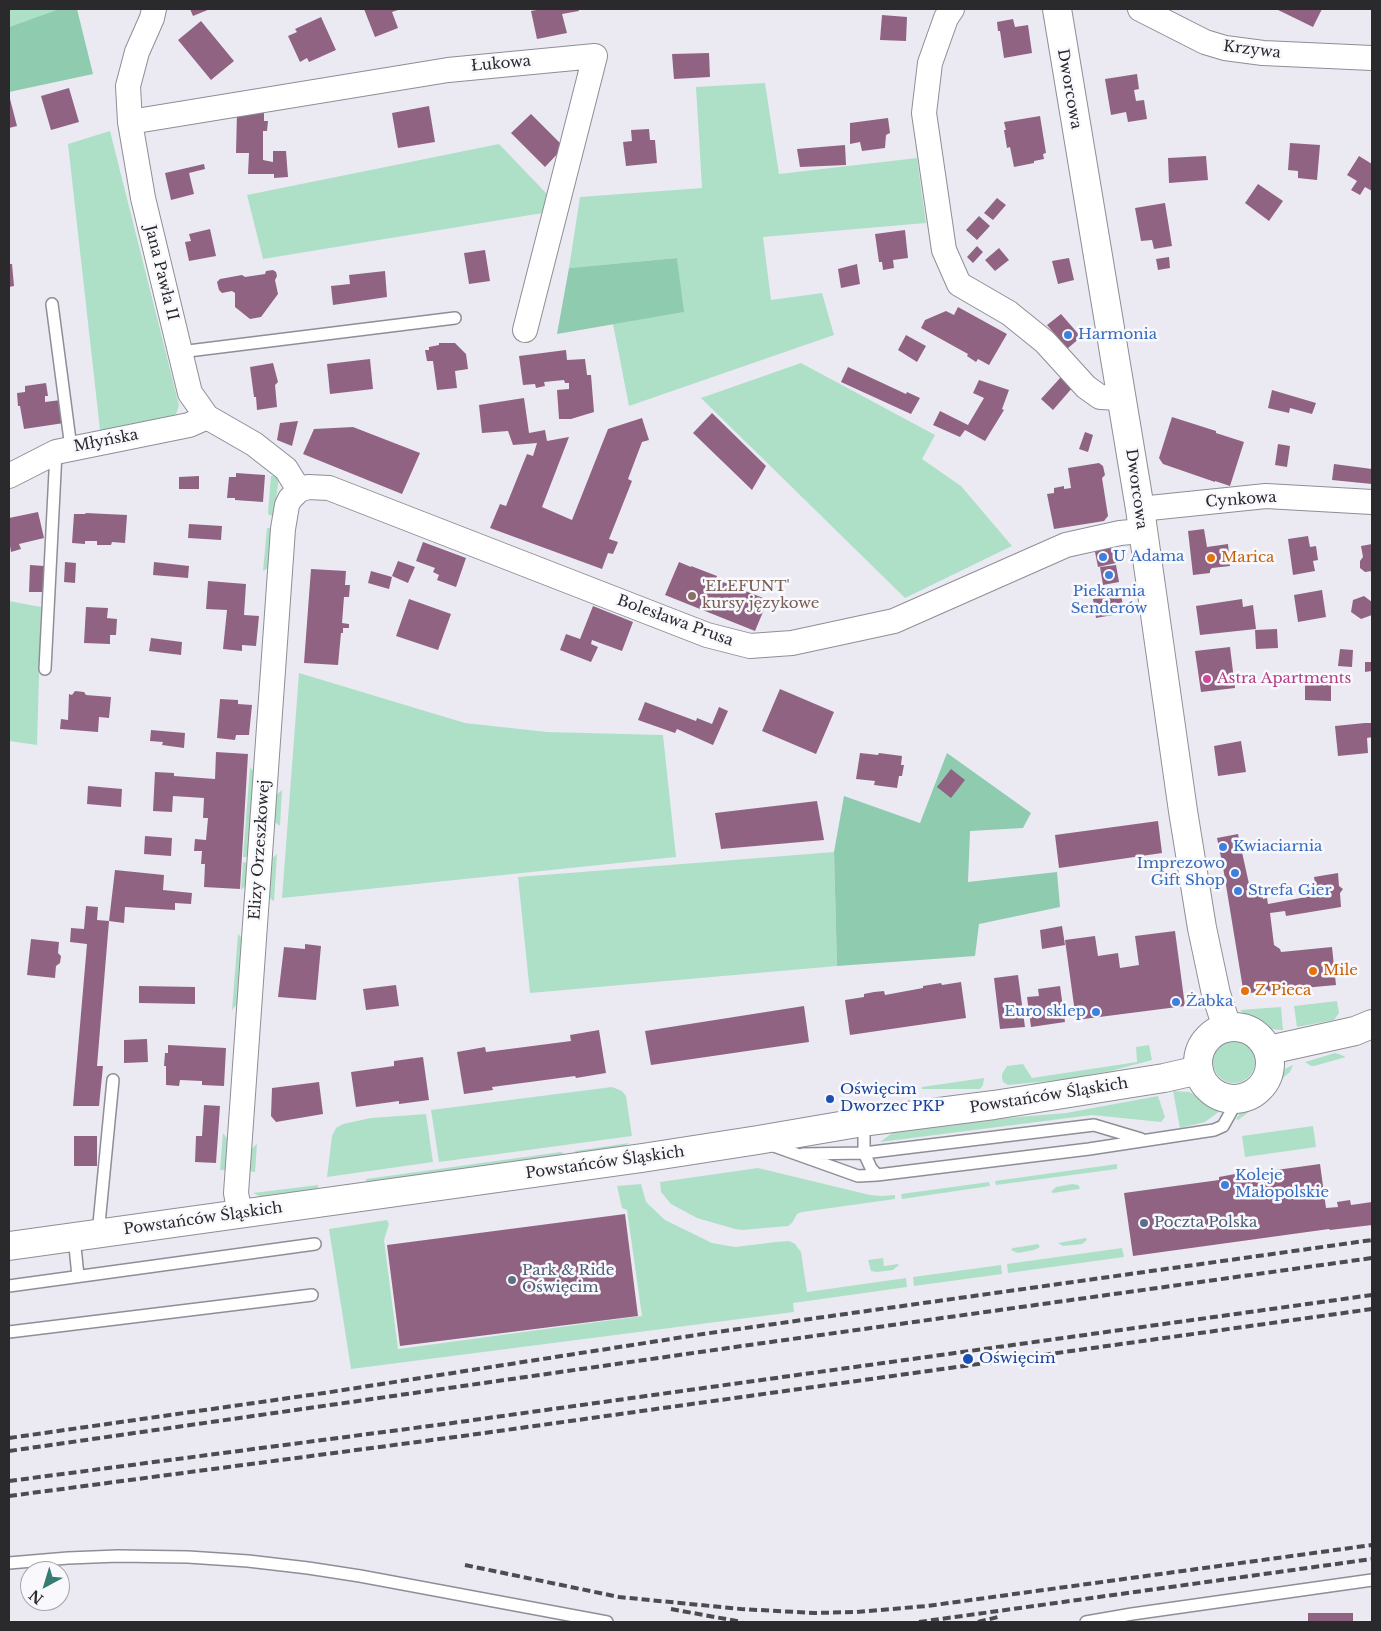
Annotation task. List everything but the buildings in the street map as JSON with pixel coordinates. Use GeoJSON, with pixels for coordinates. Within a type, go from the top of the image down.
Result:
{"type":"FeatureCollection","features":[{"type":"Feature","properties":{"kind":"street","name":"Jana Pawła II"},"geometry":{"type":"LineString","coordinates":[[154,9],[137,52],[128,86],[130,122],[143,198],[190,393],[207,417],[254,444],[286,469],[299,490]]}},
{"type":"Feature","properties":{"kind":"street"},"geometry":{"type":"LineString","coordinates":[[952,9],[946,18],[930,63],[924,113],[944,250],[959,284],[1009,313],[1045,342],[1086,387],[1100,397],[1122,398]]}},
{"type":"Feature","properties":{"kind":"street","name":"Dworcowa"},"geometry":{"type":"LineString","coordinates":[[1057,9],[1122,398],[1181,801],[1202,928],[1216,994],[1227,1027]]}},
{"type":"Feature","properties":{"kind":"street","name":"Krzywa"},"geometry":{"type":"LineString","coordinates":[[1140,9],[1165,14],[1205,42],[1225,48],[1263,53],[1372,58]]}},
{"type":"Feature","properties":{"kind":"street","name":"Łukowa"},"geometry":{"type":"LineString","coordinates":[[130,122],[448,70],[595,56],[525,330]]}},
{"type":"Feature","properties":{"kind":"street","name":"Młyńska"},"geometry":{"type":"LineString","coordinates":[[9,476],[64,450],[189,426],[207,417]]}},
{"type":"Feature","properties":{"kind":"street","name":"Bolesława Prusa"},"geometry":{"type":"LineString","coordinates":[[299,490],[308,487],[329,488],[707,635],[750,646],[792,643],[894,621],[1066,545],[1120,533],[1141,520]]}},
{"type":"Feature","properties":{"kind":"street","name":"Elizy Orzeszkowej"},"geometry":{"type":"LineString","coordinates":[[240,1214],[236,1193],[283,529],[287,505],[290,498],[299,490]]}},
{"type":"Feature","properties":{"kind":"street","name":"Cynkowa"},"geometry":{"type":"LineString","coordinates":[[1141,520],[1266,496],[1372,502]]}},
{"type":"Feature","properties":{"kind":"street"},"geometry":{"type":"LineString","coordinates":[[1269,1050],[1355,1031],[1372,1024]]}},
{"type":"Feature","properties":{"kind":"street"},"geometry":{"type":"LineString","coordinates":[[1238,1026],[1248,1028],[1264,1041],[1269,1050],[1271,1060],[1267,1080],[1261,1088],[1244,1098],[1234,1099],[1215,1093],[1207,1087],[1202,1079],[1199,1070],[1200,1052],[1205,1040],[1215,1031],[1238,1026]]}},
{"type":"Feature","properties":{"kind":"street","name":"Powstańców Śląskich"},"geometry":{"type":"LineString","coordinates":[[9,1246],[758,1140],[869,1122],[994,1106],[1164,1078],[1199,1070]]}},
{"type":"Feature","properties":{"kind":"lane"},"geometry":{"type":"LineString","coordinates":[[45,669],[64,450],[52,304]]}},
{"type":"Feature","properties":{"kind":"lane"},"geometry":{"type":"LineString","coordinates":[[180,352],[455,318]]}},
{"type":"Feature","properties":{"kind":"lane"},"geometry":{"type":"LineString","coordinates":[[78,1276],[112,1080]]}},
{"type":"Feature","properties":{"kind":"lane"},"geometry":{"type":"LineString","coordinates":[[758,1140],[858,1176],[877,1175],[1089,1149],[1214,1130],[1223,1126],[1232,1110],[1234,1099]]}},
{"type":"Feature","properties":{"kind":"lane"},"geometry":{"type":"LineString","coordinates":[[869,1122],[864,1134],[864,1152],[871,1168],[877,1175]]}},
{"type":"Feature","properties":{"kind":"lane"},"geometry":{"type":"LineString","coordinates":[[798,1154],[864,1152],[1094,1125],[1145,1140]]}},
{"type":"Feature","properties":{"kind":"lane"},"geometry":{"type":"LineString","coordinates":[[9,1286],[315,1244]]}},
{"type":"Feature","properties":{"kind":"lane"},"geometry":{"type":"LineString","coordinates":[[9,1332],[312,1296]]}},
{"type":"Feature","properties":{"kind":"lane"},"geometry":{"type":"LineString","coordinates":[[9,1563],[118,1556],[188,1557],[248,1561],[360,1576],[607,1622]]}},
{"type":"Feature","properties":{"kind":"lane"},"geometry":{"type":"LineString","coordinates":[[1086,1622],[1372,1580]]}},
{"type":"Feature","properties":{"kind":"green space"},"geometry":{"type":"Polygon","coordinates":[[[9,9],[59,9],[9,27],[9,9]]]}},
{"type":"Feature","properties":{"kind":"green space"},"geometry":{"type":"Polygon","coordinates":[[[59,9],[77,9],[93,74],[9,92],[9,27],[59,9]]]}},
{"type":"Feature","properties":{"kind":"green space"},"geometry":{"type":"Polygon","coordinates":[[[765,83],[779,174],[917,158],[926,223],[763,237],[771,300],[822,293],[834,335],[629,406],[613,324],[683,312],[677,258],[569,268],[580,197],[702,188],[696,87],[765,83]]]}},
{"type":"Feature","properties":{"kind":"green space"},"geometry":{"type":"Polygon","coordinates":[[[110,131],[179,405],[176,414],[168,418],[168,420],[100,430],[68,144],[110,131]]]}},
{"type":"Feature","properties":{"kind":"green space"},"geometry":{"type":"Polygon","coordinates":[[[499,144],[547,194],[543,213],[263,259],[247,195],[499,144]]]}},
{"type":"Feature","properties":{"kind":"green space"},"geometry":{"type":"Polygon","coordinates":[[[677,258],[684,312],[557,334],[569,268],[677,258]]]}},
{"type":"Feature","properties":{"kind":"green space"},"geometry":{"type":"Polygon","coordinates":[[[801,363],[935,435],[922,459],[961,486],[1012,546],[905,598],[701,398],[801,363]]]}},
{"type":"Feature","properties":{"kind":"green space"},"geometry":{"type":"Polygon","coordinates":[[[271,476],[279,476],[274,516],[268,513],[271,476]]]}},
{"type":"Feature","properties":{"kind":"green space"},"geometry":{"type":"Polygon","coordinates":[[[267,528],[273,528],[271,566],[263,571],[267,528]]]}},
{"type":"Feature","properties":{"kind":"green space"},"geometry":{"type":"Polygon","coordinates":[[[9,601],[41,607],[37,745],[9,741],[9,601]]]}},
{"type":"Feature","properties":{"kind":"green space"},"geometry":{"type":"Polygon","coordinates":[[[299,673],[465,723],[547,732],[663,735],[676,857],[282,898],[299,673]]]}},
{"type":"Feature","properties":{"kind":"green space"},"geometry":{"type":"Polygon","coordinates":[[[947,753],[1031,813],[1023,828],[970,831],[968,882],[1057,872],[1060,907],[979,924],[975,956],[837,966],[834,852],[844,796],[920,823],[947,753]]]}},
{"type":"Feature","properties":{"kind":"green space"},"geometry":{"type":"Polygon","coordinates":[[[250,767],[257,775],[251,857],[243,857],[250,767]]]}},
{"type":"Feature","properties":{"kind":"green space"},"geometry":{"type":"Polygon","coordinates":[[[282,790],[280,826],[272,820],[274,797],[282,790]]]}},
{"type":"Feature","properties":{"kind":"green space"},"geometry":{"type":"Polygon","coordinates":[[[834,852],[837,966],[530,993],[518,877],[834,852]]]}},
{"type":"Feature","properties":{"kind":"green space"},"geometry":{"type":"Polygon","coordinates":[[[277,854],[274,901],[267,895],[269,861],[277,854]]]}},
{"type":"Feature","properties":{"kind":"green space"},"geometry":{"type":"Polygon","coordinates":[[[243,862],[250,863],[249,883],[241,890],[243,862]]]}},
{"type":"Feature","properties":{"kind":"green space"},"geometry":{"type":"Polygon","coordinates":[[[238,934],[243,939],[239,1002],[232,1010],[238,934]]]}},
{"type":"Feature","properties":{"kind":"green space"},"geometry":{"type":"Polygon","coordinates":[[[1337,1001],[1339,1013],[1334,1020],[1297,1027],[1294,1006],[1337,1001]]]}},
{"type":"Feature","properties":{"kind":"green space"},"geometry":{"type":"Polygon","coordinates":[[[1281,1007],[1283,1030],[1268,1029],[1249,1018],[1240,1010],[1281,1007]]]}},
{"type":"Feature","properties":{"kind":"green space"},"geometry":{"type":"Polygon","coordinates":[[[1238,1041],[1246,1044],[1252,1050],[1255,1062],[1252,1074],[1246,1080],[1230,1083],[1222,1080],[1216,1074],[1213,1058],[1216,1050],[1222,1044],[1238,1041]]]}},
{"type":"Feature","properties":{"kind":"green space"},"geometry":{"type":"Polygon","coordinates":[[[1149,1045],[1152,1060],[1111,1071],[1060,1080],[1008,1085],[1003,1082],[1002,1078],[1002,1074],[1007,1066],[1023,1064],[1032,1078],[1137,1062],[1136,1047],[1149,1045]]]}},
{"type":"Feature","properties":{"kind":"green space"},"geometry":{"type":"Polygon","coordinates":[[[1335,1053],[1346,1057],[1314,1066],[1305,1062],[1335,1053]]]}},
{"type":"Feature","properties":{"kind":"green space"},"geometry":{"type":"Polygon","coordinates":[[[1293,1065],[1290,1072],[1268,1098],[1238,1120],[1236,1119],[1244,1107],[1262,1097],[1283,1070],[1293,1065]]]}},
{"type":"Feature","properties":{"kind":"green space"},"geometry":{"type":"Polygon","coordinates":[[[984,1078],[980,1089],[922,1089],[922,1087],[984,1078]]]}},
{"type":"Feature","properties":{"kind":"green space"},"geometry":{"type":"Polygon","coordinates":[[[612,1087],[622,1091],[626,1096],[632,1136],[439,1162],[431,1110],[612,1087]]]}},
{"type":"Feature","properties":{"kind":"green space"},"geometry":{"type":"Polygon","coordinates":[[[1173,1091],[1189,1092],[1224,1108],[1205,1122],[1180,1128],[1173,1091]]]}},
{"type":"Feature","properties":{"kind":"green space"},"geometry":{"type":"Polygon","coordinates":[[[1158,1096],[1165,1117],[1161,1122],[1092,1115],[880,1142],[895,1131],[1066,1113],[1158,1096]]]}},
{"type":"Feature","properties":{"kind":"green space"},"geometry":{"type":"Polygon","coordinates":[[[426,1114],[433,1162],[327,1177],[332,1136],[336,1128],[343,1124],[371,1118],[426,1114]]]}},
{"type":"Feature","properties":{"kind":"green space"},"geometry":{"type":"Polygon","coordinates":[[[1313,1126],[1316,1147],[1245,1157],[1242,1136],[1313,1126]]]}},
{"type":"Feature","properties":{"kind":"green space"},"geometry":{"type":"Polygon","coordinates":[[[223,1133],[230,1142],[229,1170],[220,1170],[223,1133]]]}},
{"type":"Feature","properties":{"kind":"green space"},"geometry":{"type":"Polygon","coordinates":[[[629,1143],[619,1150],[576,1156],[575,1151],[629,1143]]]}},
{"type":"Feature","properties":{"kind":"green space"},"geometry":{"type":"Polygon","coordinates":[[[257,1144],[255,1172],[248,1171],[249,1151],[257,1144]]]}},
{"type":"Feature","properties":{"kind":"green space"},"geometry":{"type":"Polygon","coordinates":[[[561,1152],[564,1154],[563,1158],[367,1184],[366,1179],[561,1152]]]}},
{"type":"Feature","properties":{"kind":"green space"},"geometry":{"type":"Polygon","coordinates":[[[1117,1164],[1117,1169],[996,1185],[995,1181],[1117,1164]]]}},
{"type":"Feature","properties":{"kind":"green space"},"geometry":{"type":"Polygon","coordinates":[[[758,1168],[870,1195],[895,1195],[895,1199],[802,1212],[797,1214],[788,1226],[742,1230],[697,1218],[671,1204],[661,1192],[660,1182],[758,1168]]]}},
{"type":"Feature","properties":{"kind":"green space"},"geometry":{"type":"Polygon","coordinates":[[[989,1182],[990,1186],[902,1199],[901,1194],[989,1182]]]}},
{"type":"Feature","properties":{"kind":"green space"},"geometry":{"type":"Polygon","coordinates":[[[641,1184],[646,1202],[665,1220],[712,1243],[735,1247],[789,1241],[795,1244],[801,1252],[807,1292],[906,1278],[907,1287],[793,1303],[794,1312],[351,1369],[329,1229],[387,1220],[389,1224],[384,1240],[398,1349],[642,1316],[627,1210],[622,1208],[617,1186],[641,1184]]]}},
{"type":"Feature","properties":{"kind":"green space"},"geometry":{"type":"Polygon","coordinates":[[[1072,1184],[1078,1185],[1080,1188],[1051,1192],[1056,1187],[1072,1184]]]}},
{"type":"Feature","properties":{"kind":"green space"},"geometry":{"type":"Polygon","coordinates":[[[318,1185],[318,1191],[269,1197],[269,1195],[266,1198],[253,1193],[318,1185]]]}},
{"type":"Feature","properties":{"kind":"green space"},"geometry":{"type":"Polygon","coordinates":[[[1086,1238],[1087,1240],[1082,1244],[1063,1246],[1058,1243],[1086,1238]]]}},
{"type":"Feature","properties":{"kind":"green space"},"geometry":{"type":"Polygon","coordinates":[[[1038,1244],[1040,1247],[1034,1250],[1018,1253],[1011,1250],[1013,1248],[1038,1244]]]}},
{"type":"Feature","properties":{"kind":"green space"},"geometry":{"type":"Polygon","coordinates":[[[1122,1248],[1124,1257],[1008,1273],[1007,1264],[1122,1248]]]}},
{"type":"Feature","properties":{"kind":"green space"},"geometry":{"type":"Polygon","coordinates":[[[883,1258],[884,1266],[899,1265],[893,1270],[871,1271],[868,1260],[883,1258]]]}},
{"type":"Feature","properties":{"kind":"green space"},"geometry":{"type":"Polygon","coordinates":[[[1001,1265],[1002,1274],[914,1286],[913,1277],[1001,1265]]]}},
{"type":"Feature","properties":{"kind":"railway"},"geometry":{"type":"LineString","coordinates":[[9,1438],[324,1393],[703,1334],[1372,1240]]}},
{"type":"Feature","properties":{"kind":"railway"},"geometry":{"type":"LineString","coordinates":[[9,1451],[1372,1258]]}},
{"type":"Feature","properties":{"kind":"railway"},"geometry":{"type":"LineString","coordinates":[[9,1481],[445,1424],[1372,1295]]}},
{"type":"Feature","properties":{"kind":"railway"},"geometry":{"type":"LineString","coordinates":[[9,1496],[470,1435],[1372,1309]]}},
{"type":"Feature","properties":{"kind":"railway"},"geometry":{"type":"LineString","coordinates":[[465,1565],[619,1597],[741,1609],[814,1613],[856,1612],[927,1606],[1372,1545]]}},
{"type":"Feature","properties":{"kind":"railway"},"geometry":{"type":"LineString","coordinates":[[919,1622],[1372,1559]]}},
{"type":"Feature","properties":{"kind":"railway"},"geometry":{"type":"LineString","coordinates":[[671,1609],[742,1622]]}},
{"type":"Feature","properties":{"kind":"railway"},"geometry":{"type":"LineString","coordinates":[[978,1622],[998,1617]]}},
{"type":"Feature","properties":{"kind":"place","name":"Harmonia"},"geometry":{"type":"Point","coordinates":[1068,335]}},
{"type":"Feature","properties":{"kind":"place","name":"U Adama"},"geometry":{"type":"Point","coordinates":[1103,557]}},
{"type":"Feature","properties":{"kind":"place","name":"Marica"},"geometry":{"type":"Point","coordinates":[1211,558]}},
{"type":"Feature","properties":{"kind":"place","name":"Piekarnia Senderów"},"geometry":{"type":"Point","coordinates":[1109,575]}},
{"type":"Feature","properties":{"kind":"place","name":"'ELEFUNT' kursy językowe"},"geometry":{"type":"Point","coordinates":[692,596]}},
{"type":"Feature","properties":{"kind":"place","name":"Astra Apartments"},"geometry":{"type":"Point","coordinates":[1207,679]}},
{"type":"Feature","properties":{"kind":"place","name":"Kwiaciarnia"},"geometry":{"type":"Point","coordinates":[1223,847]}},
{"type":"Feature","properties":{"kind":"place","name":"Imprezowo Gift Shop"},"geometry":{"type":"Point","coordinates":[1235,873]}},
{"type":"Feature","properties":{"kind":"place","name":"Strefa Gier"},"geometry":{"type":"Point","coordinates":[1238,891]}},
{"type":"Feature","properties":{"kind":"place","name":"Mile"},"geometry":{"type":"Point","coordinates":[1313,971]}},
{"type":"Feature","properties":{"kind":"place","name":"Z Pieca"},"geometry":{"type":"Point","coordinates":[1245,991]}},
{"type":"Feature","properties":{"kind":"place","name":"Żabka"},"geometry":{"type":"Point","coordinates":[1176,1002]}},
{"type":"Feature","properties":{"kind":"place","name":"Euro sklep"},"geometry":{"type":"Point","coordinates":[1096,1012]}},
{"type":"Feature","properties":{"kind":"place","name":"Oświęcim Dworzec PKP"},"geometry":{"type":"Point","coordinates":[830,1099]}},
{"type":"Feature","properties":{"kind":"place","name":"Koleje Małopolskie"},"geometry":{"type":"Point","coordinates":[1225,1185]}},
{"type":"Feature","properties":{"kind":"place","name":"Poczta Polska"},"geometry":{"type":"Point","coordinates":[1144,1223]}},
{"type":"Feature","properties":{"kind":"place","name":"Park & Ride Oświęcim"},"geometry":{"type":"Point","coordinates":[512,1280]}},
{"type":"Feature","properties":{"kind":"place","name":"Oświęcim"},"geometry":{"type":"Point","coordinates":[968,1359]}}]}
